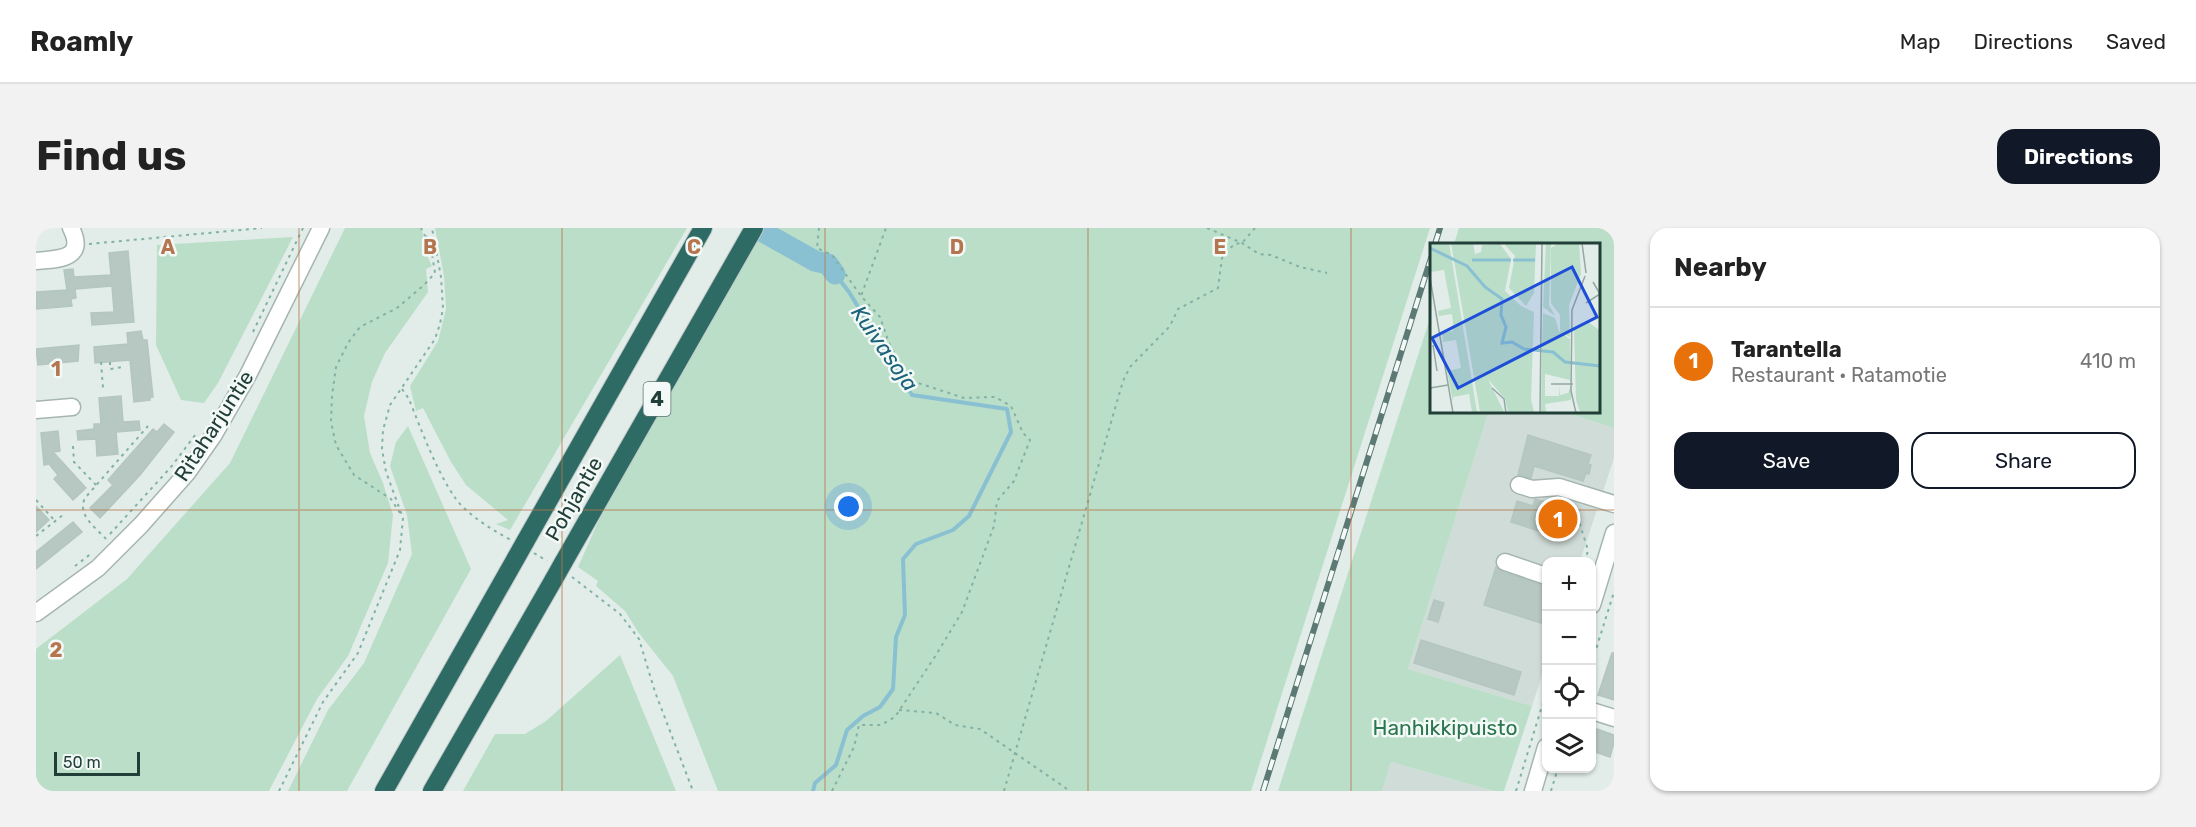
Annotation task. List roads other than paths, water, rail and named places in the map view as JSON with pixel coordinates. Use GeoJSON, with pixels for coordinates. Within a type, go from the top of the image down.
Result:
{"type":"FeatureCollection","features":[{"type":"Feature","properties":{"kind":"highway","name":"Pohjantie"},"geometry":{"type":"LineString","coordinates":[[384,791],[703,228]]}},
{"type":"Feature","properties":{"kind":"highway","name":"Pohjantie"},"geometry":{"type":"LineString","coordinates":[[432,791],[752,231]]}},
{"type":"Feature","properties":{"kind":"street"},"geometry":{"type":"LineString","coordinates":[[36,261],[66,258],[72,254],[74,235],[71,228]]}},
{"type":"Feature","properties":{"kind":"street","name":"Ritaharjuntie"},"geometry":{"type":"LineString","coordinates":[[36,613],[98,568],[141,525],[187,473],[213,436],[243,383],[321,228]]}},
{"type":"Feature","properties":{"kind":"street"},"geometry":{"type":"LineString","coordinates":[[36,410],[72,407]]}},
{"type":"Feature","properties":{"kind":"street"},"geometry":{"type":"LineString","coordinates":[[1519,485],[1532,489],[1559,487],[1614,504]]}},
{"type":"Feature","properties":{"kind":"street"},"geometry":{"type":"LineString","coordinates":[[1596,586],[1614,533]]}},
{"type":"Feature","properties":{"kind":"street"},"geometry":{"type":"LineString","coordinates":[[1505,562],[1542,575]]}},
{"type":"Feature","properties":{"kind":"street"},"geometry":{"type":"LineString","coordinates":[[1596,712],[1614,718]]}},
{"type":"Feature","properties":{"kind":"street"},"geometry":{"type":"LineString","coordinates":[[1533,791],[1542,761]]}},
{"type":"Feature","properties":{"kind":"waterway","name":"Kuivasoja"},"geometry":{"type":"LineString","coordinates":[[756,228],[815,261],[828,264],[835,274]]}},
{"type":"Feature","properties":{"kind":"waterway","name":"Kuivasoja"},"geometry":{"type":"LineString","coordinates":[[813,791],[815,783],[836,765],[847,730],[863,716],[880,707],[893,689],[896,637],[905,615],[903,559],[916,544],[953,530],[969,516],[1011,432],[1007,409],[912,395],[849,292],[835,274]]}},
{"type":"Feature","properties":{"kind":"railway"},"geometry":{"type":"LineString","coordinates":[[1435,243],[1440,228]]}},
{"type":"Feature","properties":{"kind":"railway"},"geometry":{"type":"LineString","coordinates":[[1263,791],[1430,261]]}},
{"type":"Feature","properties":{"kind":"place","name":"Tarantella"},"geometry":{"type":"Point","coordinates":[1558,519]}},
{"type":"Feature","properties":{"kind":"park label","name":"Hanhikkipuisto"},"geometry":{"type":"Point","coordinates":[1445,728]}}]}
